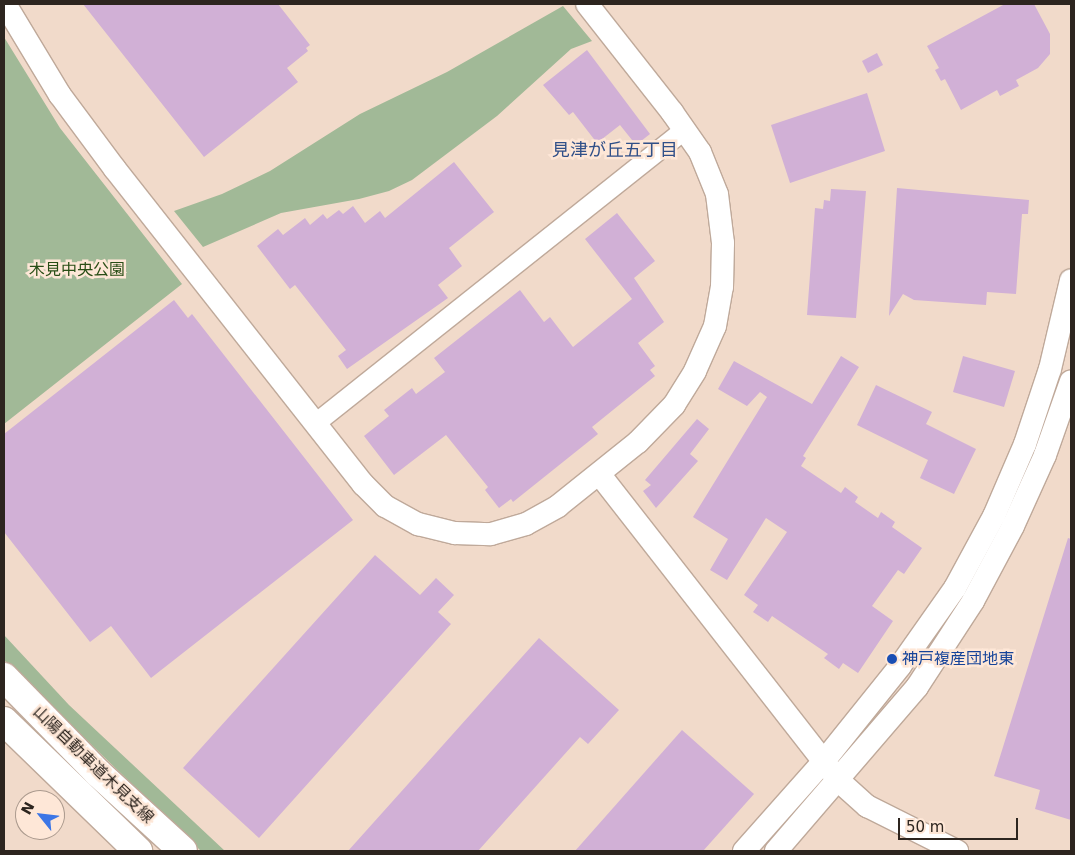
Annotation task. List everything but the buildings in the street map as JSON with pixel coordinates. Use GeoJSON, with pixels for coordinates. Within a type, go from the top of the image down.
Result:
{"type":"FeatureCollection","features":[{"type":"Feature","properties":{"kind":"highway","name":"山陽自動車道木見支線"},"geometry":{"type":"LineString","coordinates":[[4,678],[98,773],[183,851]]}},
{"type":"Feature","properties":{"kind":"highway","name":"山陽自動車道木見支線"},"geometry":{"type":"LineString","coordinates":[[4,721],[138,851]]}},
{"type":"Feature","properties":{"kind":"street"},"geometry":{"type":"LineString","coordinates":[[5,4],[60,95],[114,169],[315,423],[385,506],[418,524],[455,533],[491,534],[526,524],[600,476],[638,442],[674,404],[695,371],[715,326],[722,287],[724,243],[717,194],[700,152],[587,4]]}},
{"type":"Feature","properties":{"kind":"street"},"geometry":{"type":"LineString","coordinates":[[315,423],[684,129]]}},
{"type":"Feature","properties":{"kind":"street"},"geometry":{"type":"LineString","coordinates":[[744,851],[824,761],[900,666],[955,588],[994,516],[1024,444],[1050,368],[1071,280]]}},
{"type":"Feature","properties":{"kind":"street"},"geometry":{"type":"LineString","coordinates":[[776,851],[838,781],[917,686],[973,601],[1013,526],[1045,455],[1071,381]]}},
{"type":"Feature","properties":{"kind":"street"},"geometry":{"type":"LineString","coordinates":[[600,476],[838,781],[866,806],[957,851]]}},
{"type":"Feature","properties":{"kind":"green space"},"geometry":{"type":"Polygon","coordinates":[[[563,6],[592,41],[571,49],[497,116],[412,180],[389,191],[359,199],[281,213],[203,247],[174,211],[222,194],[270,171],[360,114],[447,72],[563,6]]]}},
{"type":"Feature","properties":{"kind":"green space","name":"木見中央公園"},"geometry":{"type":"Polygon","coordinates":[[[4,37],[60,128],[182,284],[4,424],[4,37]]]}},
{"type":"Feature","properties":{"kind":"green space"},"geometry":{"type":"Polygon","coordinates":[[[4,635],[69,705],[225,851],[201,851],[4,660],[4,635]]]}},
{"type":"Feature","properties":{"kind":"place","name":"神戸複産団地東"},"geometry":{"type":"Point","coordinates":[892,659]}},
{"type":"Feature","properties":{"kind":"district","name":"見津が丘五丁目"},"geometry":{"type":"Point","coordinates":[615,150]}}]}
